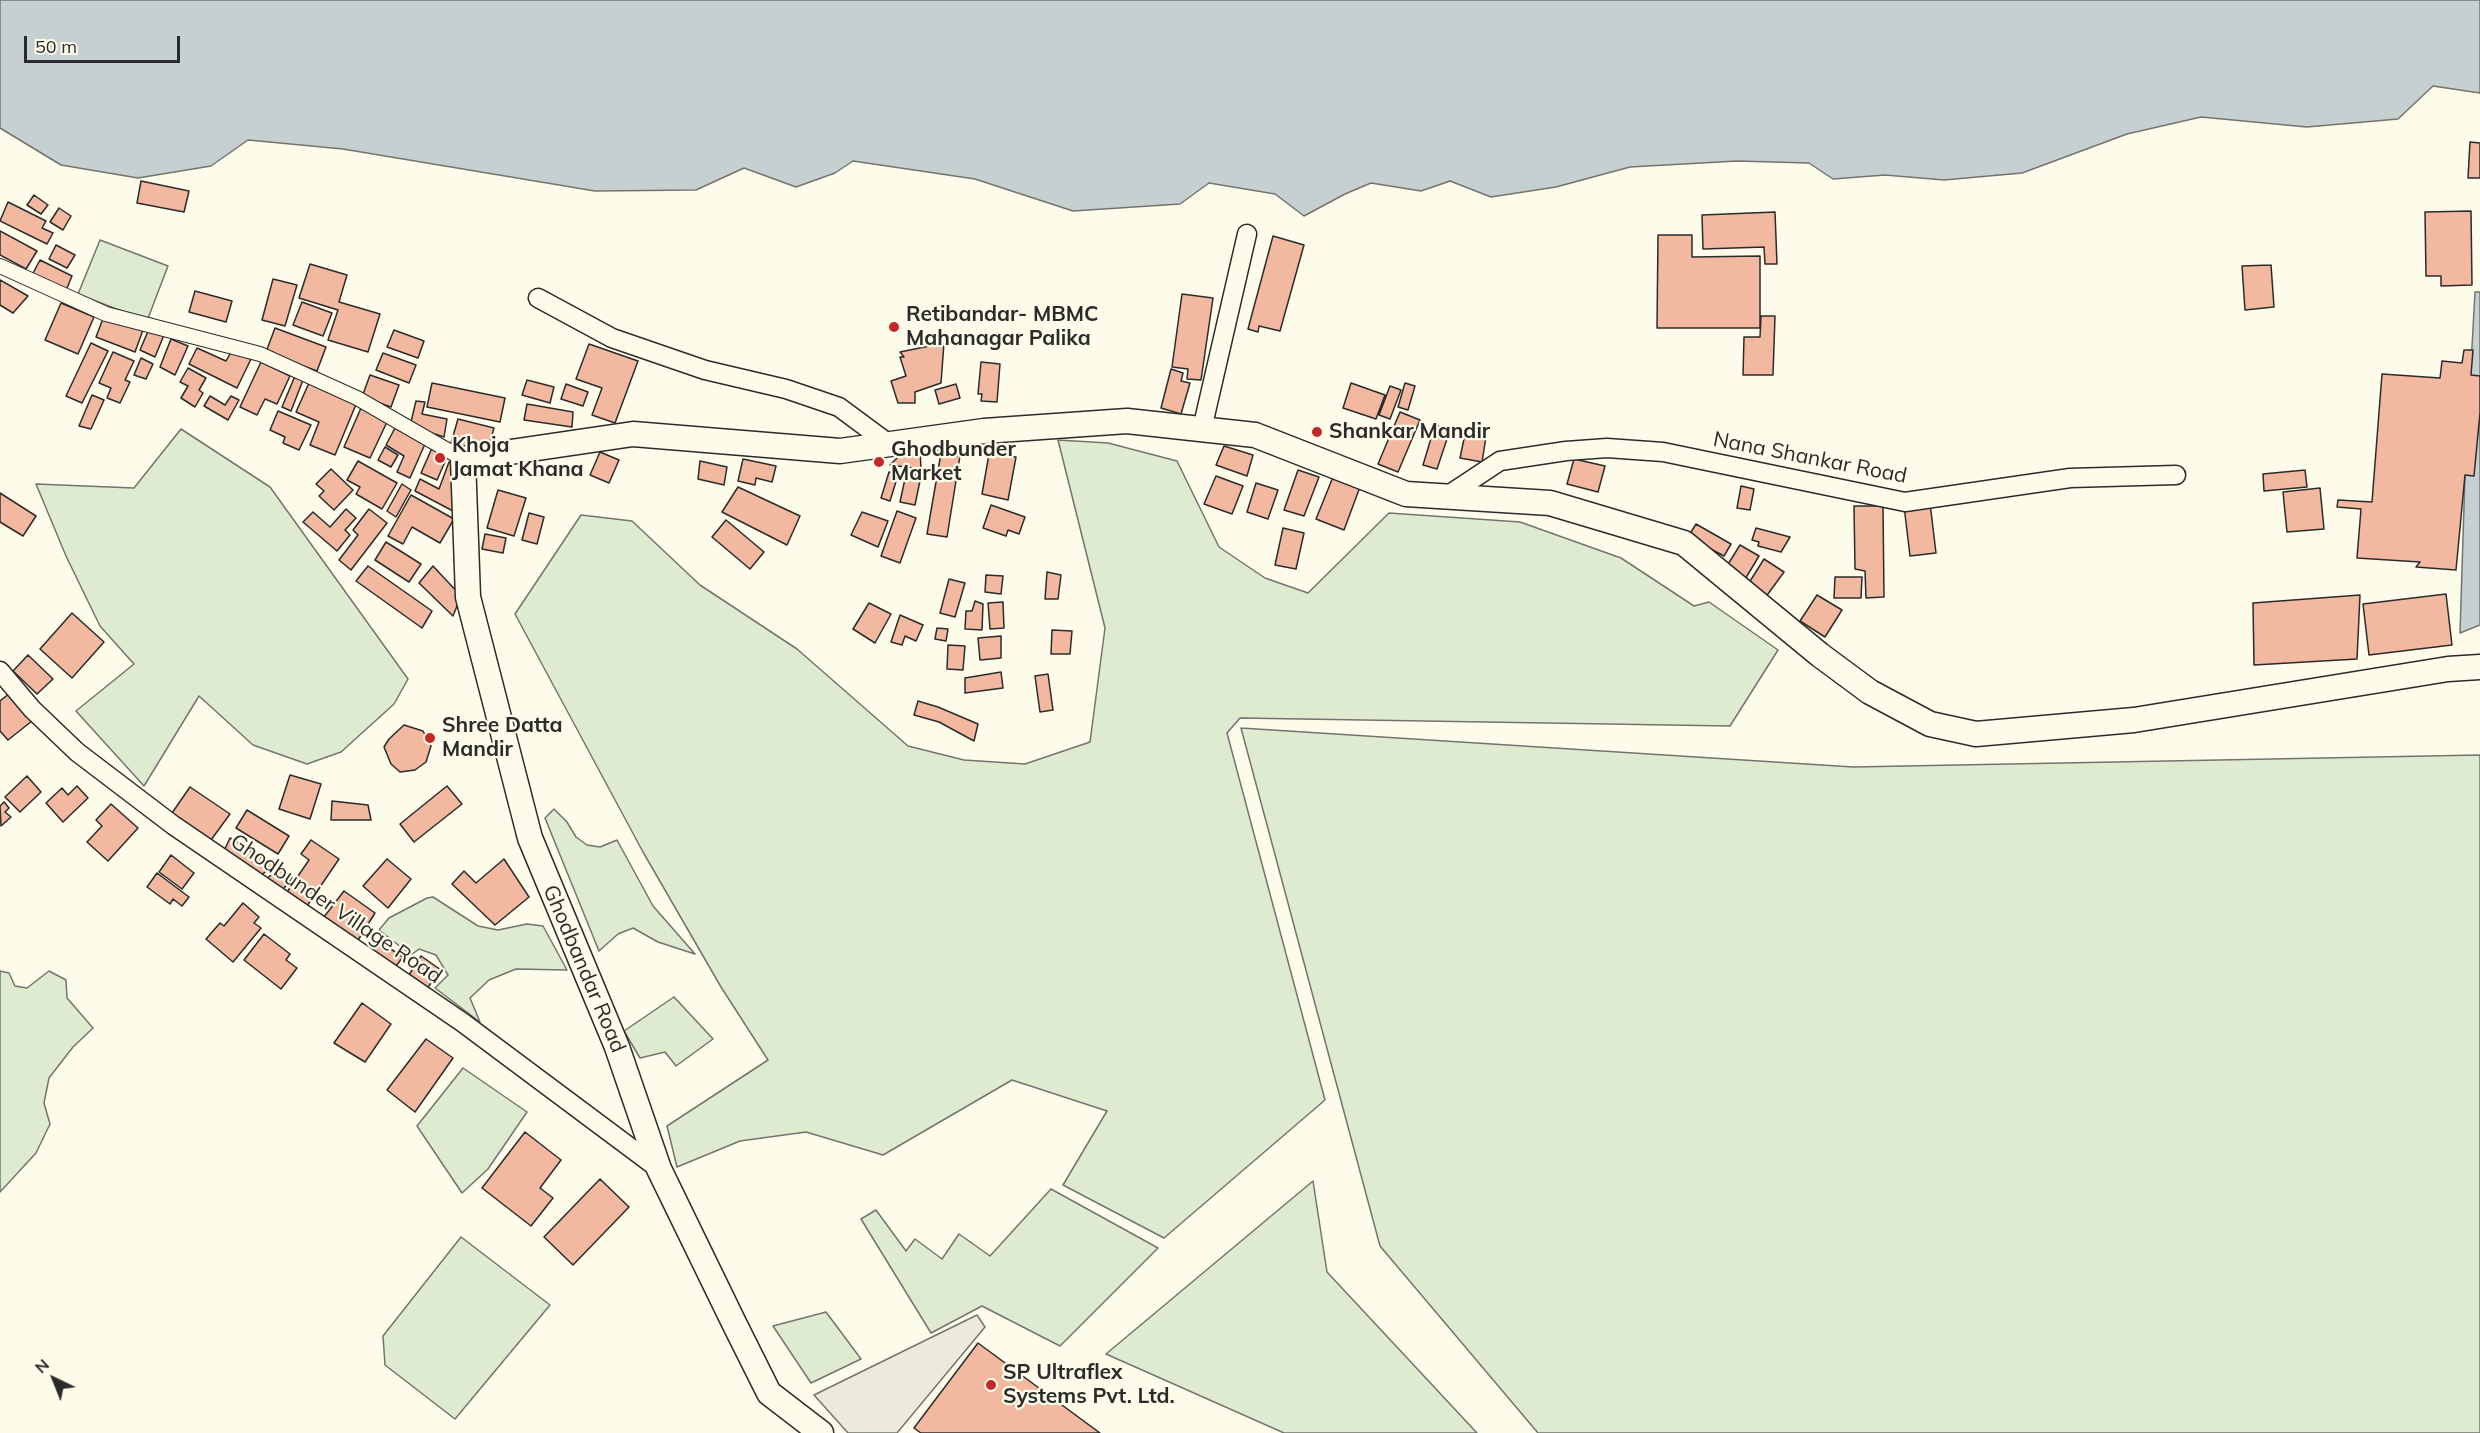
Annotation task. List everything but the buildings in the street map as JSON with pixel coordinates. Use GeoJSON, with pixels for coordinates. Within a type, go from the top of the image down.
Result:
{"type":"FeatureCollection","features":[{"type":"Feature","properties":{"kind":"street"},"geometry":{"type":"LineString","coordinates":[[1202,429],[1248,234]]}},
{"type":"Feature","properties":{"kind":"street"},"geometry":{"type":"LineString","coordinates":[[0,266],[106,314],[260,354],[357,398],[463,459],[633,434],[840,451],[984,431],[1127,421],[1255,435],[1406,494],[1550,504],[1684,543],[1820,655],[1870,692],[1930,724],[1976,734],[2134,720],[2448,669],[2480,667]]}},
{"type":"Feature","properties":{"kind":"street"},"geometry":{"type":"LineString","coordinates":[[538,298],[612,338],[705,370],[786,389],[839,407],[889,444]]}},
{"type":"Feature","properties":{"kind":"street","name":"Nana Shankar Road"},"geometry":{"type":"LineString","coordinates":[[1447,496],[1500,461],[1566,451],[1607,448],[1663,452],[1905,502],[2070,478],[2176,475]]}},
{"type":"Feature","properties":{"kind":"street","name":"Ghodbandar Road"},"geometry":{"type":"LineString","coordinates":[[463,459],[468,597],[530,838],[617,1047],[659,1169],[769,1393],[820,1433]]}},
{"type":"Feature","properties":{"kind":"street","name":"Ghodbunder Village Road"},"geometry":{"type":"LineString","coordinates":[[0,671],[32,709],[77,752],[163,818],[462,1022],[659,1169]]}},
{"type":"Feature","properties":{"kind":"green space"},"geometry":{"type":"Polygon","coordinates":[[[100,240],[168,266],[147,321],[78,294],[100,240]]]}},
{"type":"Feature","properties":{"kind":"green space"},"geometry":{"type":"Polygon","coordinates":[[[181,429],[270,487],[408,679],[394,704],[341,752],[307,764],[253,745],[199,696],[144,786],[76,711],[134,664],[100,626],[66,556],[36,484],[134,488],[181,429]]]}},
{"type":"Feature","properties":{"kind":"green space"},"geometry":{"type":"Polygon","coordinates":[[[1058,440],[1108,443],[1177,461],[1219,547],[1265,578],[1308,593],[1389,513],[1520,522],[1621,558],[1694,606],[1709,602],[1778,650],[1730,726],[1240,718],[1227,733],[1325,1100],[1164,1238],[1063,1185],[1107,1111],[1012,1080],[883,1155],[806,1132],[740,1141],[677,1167],[667,1126],[768,1060],[721,987],[643,852],[515,614],[581,515],[632,521],[700,585],[797,649],[908,746],[964,760],[1025,764],[1090,742],[1105,628],[1058,440]]]}},
{"type":"Feature","properties":{"kind":"green space"},"geometry":{"type":"Polygon","coordinates":[[[1241,728],[1853,767],[2480,755],[2480,1433],[1538,1433],[1380,1246],[1241,728]]]}},
{"type":"Feature","properties":{"kind":"green space"},"geometry":{"type":"Polygon","coordinates":[[[554,809],[567,822],[576,837],[587,845],[600,847],[617,840],[653,906],[695,954],[658,942],[633,928],[618,934],[599,951],[545,818],[554,809]]]}},
{"type":"Feature","properties":{"kind":"green space"},"geometry":{"type":"Polygon","coordinates":[[[433,897],[478,926],[498,930],[527,924],[543,926],[567,970],[516,969],[489,980],[470,998],[480,1022],[435,988],[448,975],[436,955],[419,949],[411,955],[379,930],[389,918],[433,897]]]}},
{"type":"Feature","properties":{"kind":"green space"},"geometry":{"type":"Polygon","coordinates":[[[0,971],[9,973],[15,986],[27,988],[49,971],[66,980],[67,998],[93,1028],[73,1047],[49,1078],[44,1103],[50,1124],[36,1153],[0,1192],[0,971]]]}},
{"type":"Feature","properties":{"kind":"green space"},"geometry":{"type":"Polygon","coordinates":[[[674,997],[713,1039],[676,1066],[665,1052],[640,1058],[624,1031],[674,997]]]}},
{"type":"Feature","properties":{"kind":"green space"},"geometry":{"type":"Polygon","coordinates":[[[463,1068],[527,1112],[488,1169],[462,1193],[417,1126],[463,1068]]]}},
{"type":"Feature","properties":{"kind":"green space"},"geometry":{"type":"Polygon","coordinates":[[[1313,1181],[1327,1272],[1477,1433],[1284,1433],[1106,1354],[1313,1181]]]}},
{"type":"Feature","properties":{"kind":"green space"},"geometry":{"type":"Polygon","coordinates":[[[1051,1189],[1158,1248],[1060,1346],[982,1306],[931,1333],[861,1219],[876,1210],[906,1251],[915,1239],[942,1259],[959,1234],[990,1256],[1051,1189]]]}},
{"type":"Feature","properties":{"kind":"green space"},"geometry":{"type":"Polygon","coordinates":[[[461,1237],[550,1305],[455,1419],[385,1365],[383,1336],[461,1237]]]}},
{"type":"Feature","properties":{"kind":"green space"},"geometry":{"type":"Polygon","coordinates":[[[826,1312],[861,1359],[811,1383],[773,1326],[826,1312]]]}},
{"type":"Feature","properties":{"kind":"shaded area"},"geometry":{"type":"Polygon","coordinates":[[[0,0],[2480,0],[2480,93],[2433,86],[2398,119],[2307,127],[2201,117],[2127,134],[2022,173],[1944,180],[1885,175],[1833,179],[1809,163],[1737,161],[1630,167],[1556,187],[1491,197],[1450,181],[1421,191],[1371,183],[1304,216],[1275,194],[1209,183],[1180,204],[1073,211],[975,179],[853,161],[835,173],[796,187],[744,168],[696,190],[595,191],[343,149],[248,140],[211,166],[138,178],[61,165],[0,128],[0,0]]]}},
{"type":"Feature","properties":{"kind":"shaded area"},"geometry":{"type":"Polygon","coordinates":[[[2475,292],[2480,292],[2480,625],[2460,633],[2465,475],[2475,292]]]}},
{"type":"Feature","properties":{"kind":"shaded area"},"geometry":{"type":"Polygon","coordinates":[[[977,1315],[985,1327],[897,1433],[848,1433],[814,1395],[977,1315]]]}},
{"type":"Feature","properties":{"kind":"place","name":"Retibandar- MBMC Mahanagar Palika"},"geometry":{"type":"Point","coordinates":[894,327]}},
{"type":"Feature","properties":{"kind":"place","name":"Shankar Mandir"},"geometry":{"type":"Point","coordinates":[1317,432]}},
{"type":"Feature","properties":{"kind":"place","name":"Khoja Jamat Khana"},"geometry":{"type":"Point","coordinates":[440,458]}},
{"type":"Feature","properties":{"kind":"place","name":"Ghodbunder Market"},"geometry":{"type":"Point","coordinates":[879,462]}},
{"type":"Feature","properties":{"kind":"place","name":"Shree Datta Mandir"},"geometry":{"type":"Point","coordinates":[430,738]}},
{"type":"Feature","properties":{"kind":"place","name":"SP Ultraflex Systems Pvt. Ltd."},"geometry":{"type":"Point","coordinates":[991,1385]}}]}
